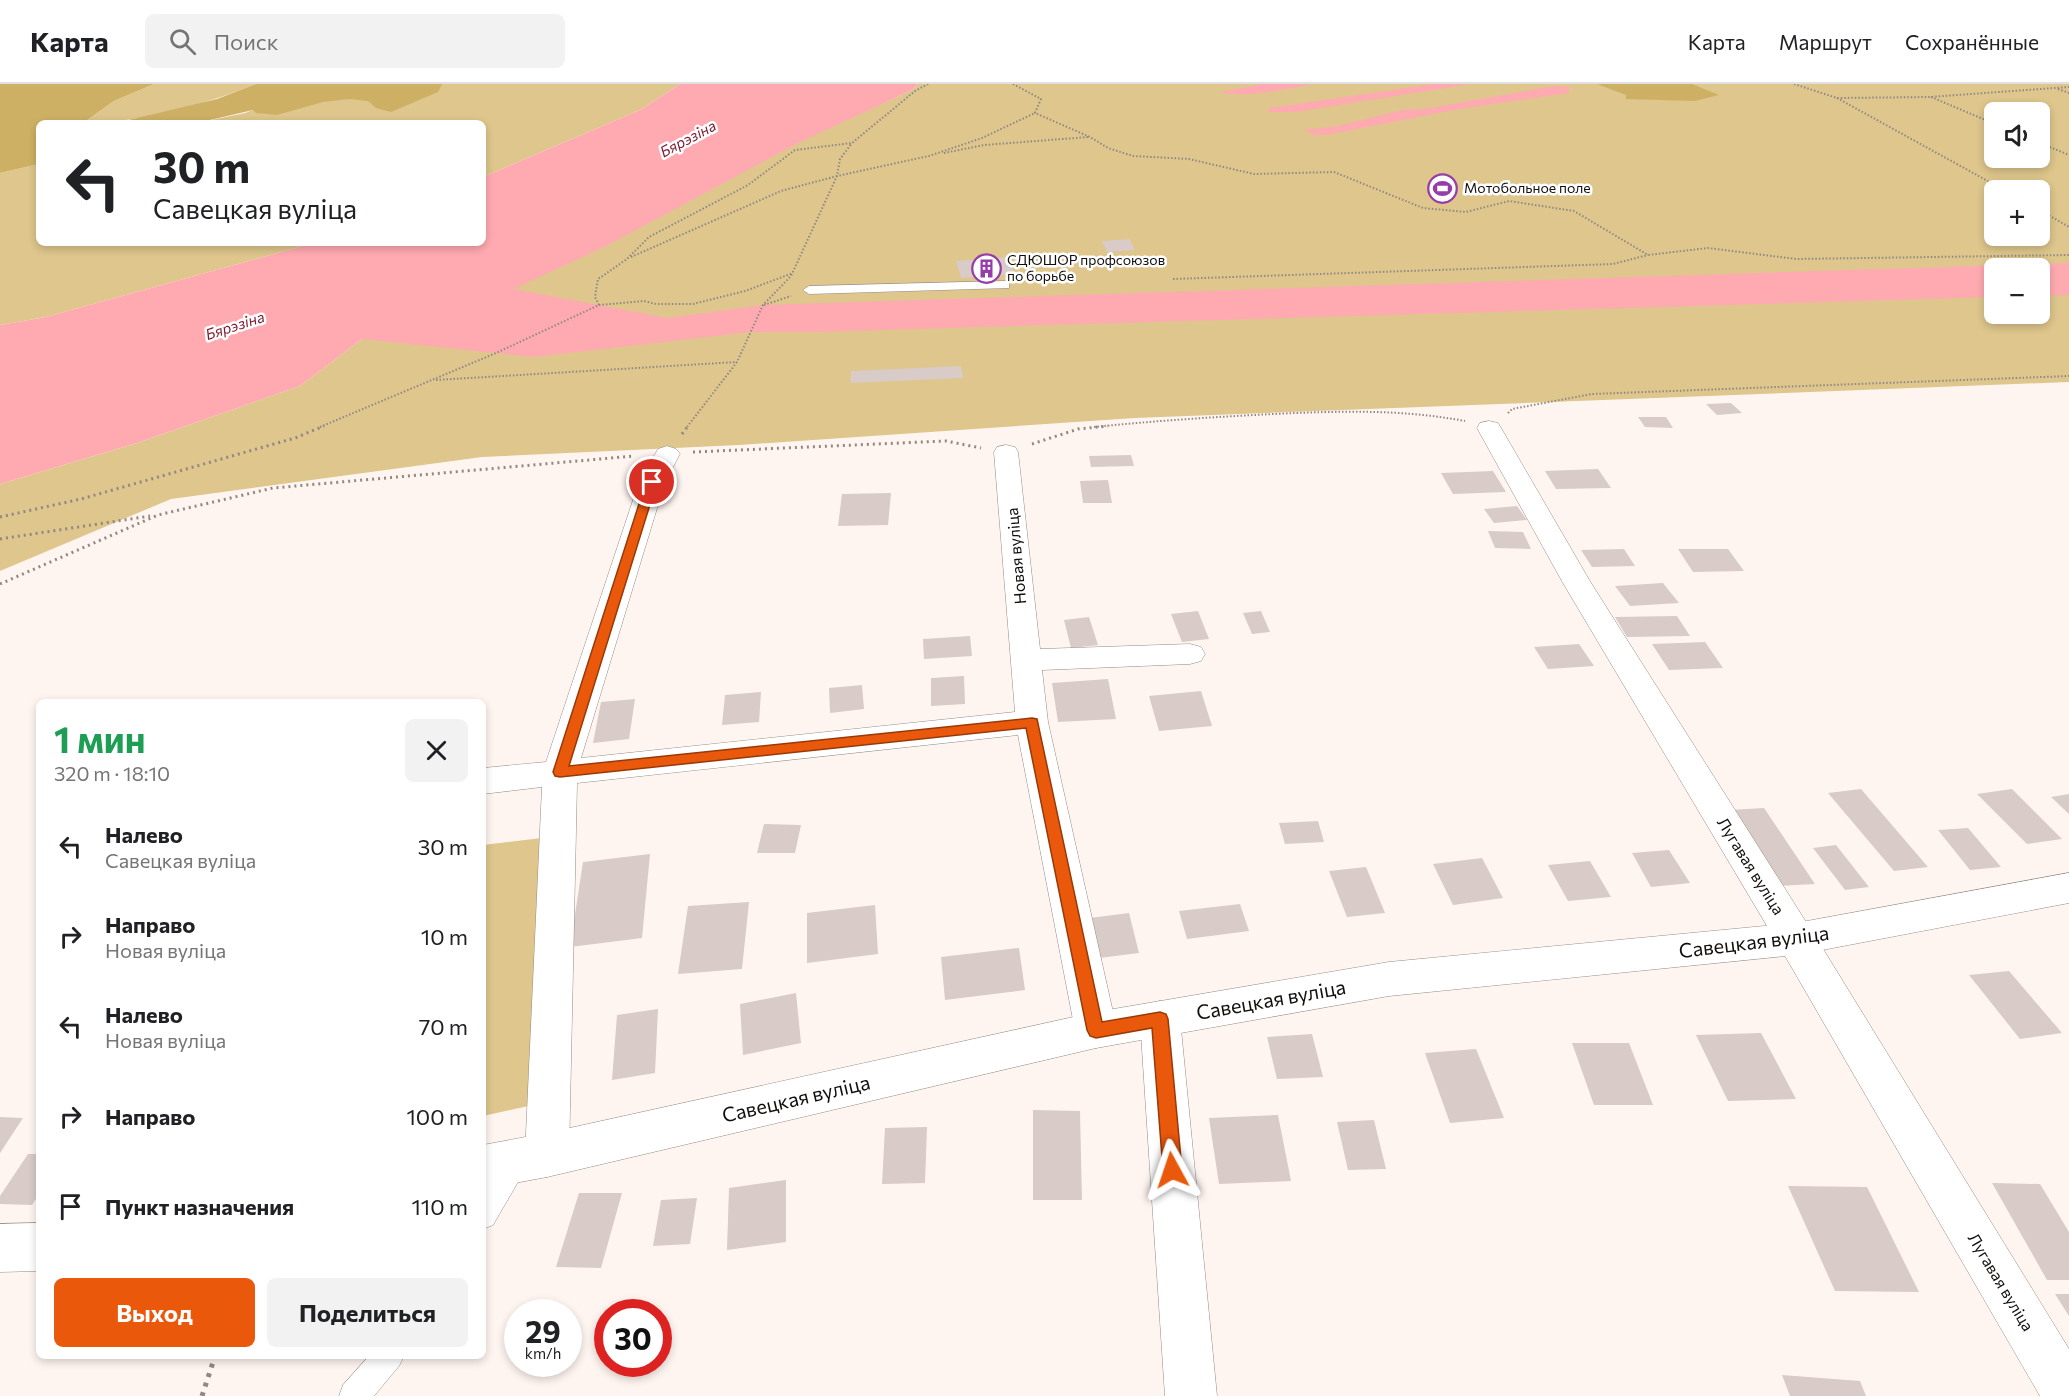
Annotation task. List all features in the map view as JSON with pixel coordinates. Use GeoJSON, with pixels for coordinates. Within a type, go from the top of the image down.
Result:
{"type":"FeatureCollection","features":[{"type":"Feature","properties":{"kind":"street","name":"Лугавая вуліца"},"geometry":{"type":"LineString","coordinates":[[1489,428],[1577,584],[1796,939],[2068,1396]]}},
{"type":"Feature","properties":{"kind":"street","name":"Новая вуліца"},"geometry":{"type":"LineString","coordinates":[[1006,452],[1032,722],[1096,1030]]}},
{"type":"Feature","properties":{"kind":"street"},"geometry":{"type":"LineString","coordinates":[[516,1161],[560,772],[652,482],[667,453]]}},
{"type":"Feature","properties":{"kind":"street"},"geometry":{"type":"LineString","coordinates":[[1026,660],[1190,654]]}},
{"type":"Feature","properties":{"kind":"street"},"geometry":{"type":"LineString","coordinates":[[486,781],[1032,722]]}},
{"type":"Feature","properties":{"kind":"street","name":"Савецкая вуліца"},"geometry":{"type":"LineString","coordinates":[[516,1161],[1096,1030],[1389,979],[1796,939],[2069,888]]}},
{"type":"Feature","properties":{"kind":"street"},"geometry":{"type":"LineString","coordinates":[[1160,1019],[1191,1396]]}},
{"type":"Feature","properties":{"kind":"street"},"geometry":{"type":"LineString","coordinates":[[0,1248],[36,1247]]}},
{"type":"Feature","properties":{"kind":"lane"},"geometry":{"type":"LineString","coordinates":[[810,290],[1005,285]]}},
{"type":"Feature","properties":{"kind":"lane"},"geometry":{"type":"LineString","coordinates":[[486,1210],[516,1161]]}},
{"type":"Feature","properties":{"kind":"lane"},"geometry":{"type":"LineString","coordinates":[[354,1396],[386,1359]]}},
{"type":"Feature","properties":{"kind":"path"},"geometry":{"type":"LineString","coordinates":[[667,453],[737,362],[763,305],[793,273],[837,176],[840,159],[852,143],[915,91],[928,84]]}},
{"type":"Feature","properties":{"kind":"path"},"geometry":{"type":"LineString","coordinates":[[929,156],[982,138],[1035,113],[1041,99],[1013,84]]}},
{"type":"Feature","properties":{"kind":"path"},"geometry":{"type":"LineString","coordinates":[[1794,84],[1836,98],[1986,180]]}},
{"type":"Feature","properties":{"kind":"path"},"geometry":{"type":"LineString","coordinates":[[1836,98],[1930,97],[2069,87]]}},
{"type":"Feature","properties":{"kind":"path"},"geometry":{"type":"LineString","coordinates":[[2055,88],[2069,93]]}},
{"type":"Feature","properties":{"kind":"path"},"geometry":{"type":"LineString","coordinates":[[1930,97],[1984,119]]}},
{"type":"Feature","properties":{"kind":"path"},"geometry":{"type":"LineString","coordinates":[[1035,113],[1090,137],[1108,148],[1133,156],[1189,159],[1254,174],[1334,172],[1423,208],[1466,212],[1509,201],[1574,211],[1648,255]]}},
{"type":"Feature","properties":{"kind":"path"},"geometry":{"type":"LineString","coordinates":[[627,259],[781,192],[837,176],[984,145],[1090,137]]}},
{"type":"Feature","properties":{"kind":"path"},"geometry":{"type":"LineString","coordinates":[[599,305],[595,297],[598,279],[627,259],[649,237],[748,185],[795,150],[852,143]]}},
{"type":"Feature","properties":{"kind":"path"},"geometry":{"type":"LineString","coordinates":[[2050,147],[2069,155]]}},
{"type":"Feature","properties":{"kind":"path"},"geometry":{"type":"LineString","coordinates":[[2050,216],[2069,226]]}},
{"type":"Feature","properties":{"kind":"path"},"geometry":{"type":"LineString","coordinates":[[1173,279],[1613,264],[1648,255],[1707,248],[1796,259],[2069,255]]}},
{"type":"Feature","properties":{"kind":"path"},"geometry":{"type":"LineString","coordinates":[[0,517],[81,499],[295,438],[496,353],[599,305],[632,302],[693,304],[745,291],[793,273]]}},
{"type":"Feature","properties":{"kind":"path"},"geometry":{"type":"LineString","coordinates":[[432,380],[737,362]]}},
{"type":"Feature","properties":{"kind":"path"},"geometry":{"type":"LineString","coordinates":[[0,539],[158,514],[273,488],[667,453],[946,441],[1006,452],[1078,429],[1172,418],[1354,410],[1423,413],[1464,420],[1489,428],[1512,409],[1592,394],[2069,376]]}},
{"type":"Feature","properties":{"kind":"path"},"geometry":{"type":"LineString","coordinates":[[0,584],[158,514]]}},
{"type":"Feature","properties":{"kind":"path"},"geometry":{"type":"LineString","coordinates":[[201,1396],[214,1359]]}},
{"type":"Feature","properties":{"kind":"shaded area"},"geometry":{"type":"Polygon","coordinates":[[[0,84],[154,84],[114,101],[87,120],[36,120],[36,165],[0,173],[0,84]]]}},
{"type":"Feature","properties":{"kind":"shaded area"},"geometry":{"type":"Polygon","coordinates":[[[154,84],[256,84],[214,99],[149,116],[127,120],[87,120],[114,101],[154,84]]]}},
{"type":"Feature","properties":{"kind":"shaded area"},"geometry":{"type":"Polygon","coordinates":[[[256,84],[442,84],[438,92],[391,112],[376,108],[368,101],[349,99],[323,102],[277,115],[256,113],[253,110],[210,120],[129,120],[217,99],[256,84]]]}},
{"type":"Feature","properties":{"kind":"shaded area"},"geometry":{"type":"Polygon","coordinates":[[[323,84],[680,84],[640,110],[486,176],[486,120],[211,120],[245,113],[323,84]]]}},
{"type":"Feature","properties":{"kind":"shaded area"},"geometry":{"type":"Polygon","coordinates":[[[918,84],[2069,84],[2069,382],[1135,418],[739,445],[482,457],[171,499],[0,571],[0,484],[137,443],[300,386],[362,339],[912,90],[918,84]]]}},
{"type":"Feature","properties":{"kind":"shaded area"},"geometry":{"type":"Polygon","coordinates":[[[1597,84],[1692,84],[1719,95],[1695,101],[1626,99],[1626,95],[1597,84]]]}},
{"type":"Feature","properties":{"kind":"shaded area"},"geometry":{"type":"Polygon","coordinates":[[[36,165],[36,246],[303,246],[46,317],[0,325],[0,173],[36,165]]]}},
{"type":"Feature","properties":{"kind":"shaded area"},"geometry":{"type":"Polygon","coordinates":[[[551,837],[533,1105],[486,1115],[486,845],[551,837]]]}},
{"type":"Feature","properties":{"kind":"water","name":"Бярэзіна"},"geometry":{"type":"Polygon","coordinates":[[[680,84],[918,84],[912,90],[798,143],[604,247],[513,289],[668,318],[763,305],[1984,266],[1984,297],[818,332],[751,332],[533,357],[362,339],[300,386],[137,443],[0,484],[0,325],[46,317],[303,246],[486,246],[486,176],[640,110],[680,84]]]}},
{"type":"Feature","properties":{"kind":"water"},"geometry":{"type":"Polygon","coordinates":[[[1263,84],[1313,84],[1254,94],[1220,92],[1263,84]]]}},
{"type":"Feature","properties":{"kind":"water"},"geometry":{"type":"Polygon","coordinates":[[[1433,84],[1470,84],[1296,112],[1267,112],[1270,108],[1433,84]]]}},
{"type":"Feature","properties":{"kind":"water"},"geometry":{"type":"Polygon","coordinates":[[[1554,86],[1569,87],[1569,93],[1459,109],[1326,135],[1313,135],[1304,130],[1338,126],[1402,110],[1424,109],[1554,86]]]}},
{"type":"Feature","properties":{"kind":"water"},"geometry":{"type":"Polygon","coordinates":[[[2069,263],[2069,295],[2050,296],[2050,264],[2069,263]]]}},
{"type":"Feature","properties":{"kind":"building"},"geometry":{"type":"Polygon","coordinates":[[[1129,239],[1135,250],[1107,252],[1102,241],[1129,239]]]}},
{"type":"Feature","properties":{"kind":"building","name":"СДЮШОР профсоюзов по борьбе"},"geometry":{"type":"Polygon","coordinates":[[[1009,257],[1015,274],[961,278],[956,261],[1009,257]]]}},
{"type":"Feature","properties":{"kind":"building"},"geometry":{"type":"Polygon","coordinates":[[[961,366],[963,378],[851,383],[851,371],[961,366]]]}},
{"type":"Feature","properties":{"kind":"building"},"geometry":{"type":"Polygon","coordinates":[[[1731,403],[1742,413],[1717,415],[1706,404],[1731,403]]]}},
{"type":"Feature","properties":{"kind":"building"},"geometry":{"type":"Polygon","coordinates":[[[1638,417],[1666,417],[1673,428],[1645,427],[1638,417]]]}},
{"type":"Feature","properties":{"kind":"building"},"geometry":{"type":"Polygon","coordinates":[[[1131,455],[1134,466],[1091,467],[1089,456],[1131,455]]]}},
{"type":"Feature","properties":{"kind":"building"},"geometry":{"type":"Polygon","coordinates":[[[1598,469],[1611,488],[1556,489],[1545,471],[1598,469]]]}},
{"type":"Feature","properties":{"kind":"building"},"geometry":{"type":"Polygon","coordinates":[[[1493,471],[1506,492],[1453,494],[1441,473],[1493,471]]]}},
{"type":"Feature","properties":{"kind":"building"},"geometry":{"type":"Polygon","coordinates":[[[1108,480],[1112,503],[1083,503],[1080,481],[1108,480]]]}},
{"type":"Feature","properties":{"kind":"building"},"geometry":{"type":"Polygon","coordinates":[[[891,493],[888,525],[838,526],[842,494],[891,493]]]}},
{"type":"Feature","properties":{"kind":"building"},"geometry":{"type":"Polygon","coordinates":[[[1517,506],[1527,520],[1494,523],[1484,509],[1517,506]]]}},
{"type":"Feature","properties":{"kind":"building"},"geometry":{"type":"Polygon","coordinates":[[[1488,531],[1523,532],[1531,549],[1495,548],[1488,531]]]}},
{"type":"Feature","properties":{"kind":"building"},"geometry":{"type":"Polygon","coordinates":[[[1624,549],[1635,566],[1592,567],[1581,550],[1624,549]]]}},
{"type":"Feature","properties":{"kind":"building"},"geometry":{"type":"Polygon","coordinates":[[[1678,549],[1728,549],[1744,571],[1693,572],[1678,549]]]}},
{"type":"Feature","properties":{"kind":"building"},"geometry":{"type":"Polygon","coordinates":[[[1663,583],[1679,603],[1630,606],[1615,586],[1663,583]]]}},
{"type":"Feature","properties":{"kind":"building"},"geometry":{"type":"Polygon","coordinates":[[[1198,611],[1209,639],[1182,642],[1171,614],[1198,611]]]}},
{"type":"Feature","properties":{"kind":"building"},"geometry":{"type":"Polygon","coordinates":[[[1261,611],[1270,632],[1252,634],[1243,613],[1261,611]]]}},
{"type":"Feature","properties":{"kind":"building"},"geometry":{"type":"Polygon","coordinates":[[[1677,616],[1690,636],[1627,637],[1615,617],[1677,616]]]}},
{"type":"Feature","properties":{"kind":"building"},"geometry":{"type":"Polygon","coordinates":[[[1089,617],[1098,645],[1071,648],[1064,620],[1089,617]]]}},
{"type":"Feature","properties":{"kind":"building"},"geometry":{"type":"Polygon","coordinates":[[[970,636],[972,656],[924,659],[923,639],[970,636]]]}},
{"type":"Feature","properties":{"kind":"building"},"geometry":{"type":"Polygon","coordinates":[[[1705,642],[1723,668],[1669,670],[1652,644],[1705,642]]]}},
{"type":"Feature","properties":{"kind":"building"},"geometry":{"type":"Polygon","coordinates":[[[1579,644],[1594,666],[1548,669],[1534,647],[1579,644]]]}},
{"type":"Feature","properties":{"kind":"building"},"geometry":{"type":"Polygon","coordinates":[[[964,676],[965,704],[931,706],[931,678],[964,676]]]}},
{"type":"Feature","properties":{"kind":"building"},"geometry":{"type":"Polygon","coordinates":[[[1108,679],[1116,719],[1058,722],[1052,683],[1108,679]]]}},
{"type":"Feature","properties":{"kind":"building"},"geometry":{"type":"Polygon","coordinates":[[[862,685],[864,709],[830,713],[829,688],[862,685]]]}},
{"type":"Feature","properties":{"kind":"building"},"geometry":{"type":"Polygon","coordinates":[[[1201,691],[1212,726],[1159,731],[1149,696],[1201,691]]]}},
{"type":"Feature","properties":{"kind":"building"},"geometry":{"type":"Polygon","coordinates":[[[761,692],[759,722],[722,725],[725,695],[761,692]]]}},
{"type":"Feature","properties":{"kind":"building"},"geometry":{"type":"Polygon","coordinates":[[[635,699],[629,739],[593,743],[601,702],[635,699]]]}},
{"type":"Feature","properties":{"kind":"building"},"geometry":{"type":"Polygon","coordinates":[[[1861,789],[1928,867],[1894,871],[1828,793],[1861,789]]]}},
{"type":"Feature","properties":{"kind":"building"},"geometry":{"type":"Polygon","coordinates":[[[2012,789],[2062,839],[2027,844],[1977,794],[2012,789]]]}},
{"type":"Feature","properties":{"kind":"building"},"geometry":{"type":"Polygon","coordinates":[[[2069,794],[2069,814],[2051,797],[2069,794]]]}},
{"type":"Feature","properties":{"kind":"building"},"geometry":{"type":"Polygon","coordinates":[[[1764,808],[1815,884],[1778,886],[1729,810],[1764,808]]]}},
{"type":"Feature","properties":{"kind":"building"},"geometry":{"type":"Polygon","coordinates":[[[1318,821],[1324,842],[1285,844],[1279,823],[1318,821]]]}},
{"type":"Feature","properties":{"kind":"building"},"geometry":{"type":"Polygon","coordinates":[[[764,824],[801,825],[795,853],[757,853],[764,824]]]}},
{"type":"Feature","properties":{"kind":"building"},"geometry":{"type":"Polygon","coordinates":[[[1968,828],[2001,867],[1970,870],[1938,830],[1968,828]]]}},
{"type":"Feature","properties":{"kind":"building"},"geometry":{"type":"Polygon","coordinates":[[[1836,845],[1869,887],[1845,890],[1813,848],[1836,845]]]}},
{"type":"Feature","properties":{"kind":"building"},"geometry":{"type":"Polygon","coordinates":[[[1669,850],[1690,883],[1651,887],[1632,853],[1669,850]]]}},
{"type":"Feature","properties":{"kind":"building"},"geometry":{"type":"Polygon","coordinates":[[[650,854],[642,938],[570,947],[583,862],[650,854]]]}},
{"type":"Feature","properties":{"kind":"building"},"geometry":{"type":"Polygon","coordinates":[[[1482,858],[1503,898],[1453,905],[1433,864],[1482,858]]]}},
{"type":"Feature","properties":{"kind":"building"},"geometry":{"type":"Polygon","coordinates":[[[1590,861],[1611,897],[1568,901],[1548,865],[1590,861]]]}},
{"type":"Feature","properties":{"kind":"building"},"geometry":{"type":"Polygon","coordinates":[[[1366,867],[1385,913],[1347,917],[1329,871],[1366,867]]]}},
{"type":"Feature","properties":{"kind":"building"},"geometry":{"type":"Polygon","coordinates":[[[749,902],[742,969],[678,974],[688,906],[749,902]]]}},
{"type":"Feature","properties":{"kind":"building"},"geometry":{"type":"Polygon","coordinates":[[[1240,904],[1249,931],[1187,939],[1179,911],[1240,904]]]}},
{"type":"Feature","properties":{"kind":"building"},"geometry":{"type":"Polygon","coordinates":[[[875,905],[878,954],[807,963],[807,913],[875,905]]]}},
{"type":"Feature","properties":{"kind":"building"},"geometry":{"type":"Polygon","coordinates":[[[1129,913],[1139,953],[1099,958],[1090,918],[1129,913]]]}},
{"type":"Feature","properties":{"kind":"building"},"geometry":{"type":"Polygon","coordinates":[[[1019,948],[1025,990],[945,1000],[941,957],[1019,948]]]}},
{"type":"Feature","properties":{"kind":"building"},"geometry":{"type":"Polygon","coordinates":[[[2009,971],[2062,1033],[2020,1039],[1969,975],[2009,971]]]}},
{"type":"Feature","properties":{"kind":"building"},"geometry":{"type":"Polygon","coordinates":[[[796,993],[801,1043],[743,1055],[740,1004],[796,993]]]}},
{"type":"Feature","properties":{"kind":"building"},"geometry":{"type":"Polygon","coordinates":[[[658,1009],[655,1073],[612,1080],[617,1015],[658,1009]]]}},
{"type":"Feature","properties":{"kind":"building"},"geometry":{"type":"Polygon","coordinates":[[[1761,1033],[1796,1099],[1728,1101],[1696,1035],[1761,1033]]]}},
{"type":"Feature","properties":{"kind":"building"},"geometry":{"type":"Polygon","coordinates":[[[1312,1034],[1323,1077],[1277,1079],[1267,1037],[1312,1034]]]}},
{"type":"Feature","properties":{"kind":"building"},"geometry":{"type":"Polygon","coordinates":[[[1572,1043],[1629,1043],[1653,1105],[1594,1105],[1572,1043]]]}},
{"type":"Feature","properties":{"kind":"building"},"geometry":{"type":"Polygon","coordinates":[[[1476,1049],[1504,1118],[1450,1123],[1425,1053],[1476,1049]]]}},
{"type":"Feature","properties":{"kind":"building"},"geometry":{"type":"Polygon","coordinates":[[[1033,1110],[1080,1111],[1082,1200],[1033,1200],[1033,1110]]]}},
{"type":"Feature","properties":{"kind":"building"},"geometry":{"type":"Polygon","coordinates":[[[1278,1115],[1291,1181],[1219,1184],[1209,1118],[1278,1115]]]}},
{"type":"Feature","properties":{"kind":"building"},"geometry":{"type":"Polygon","coordinates":[[[0,1117],[23,1118],[0,1153],[0,1117]]]}},
{"type":"Feature","properties":{"kind":"building"},"geometry":{"type":"Polygon","coordinates":[[[1374,1120],[1386,1169],[1348,1170],[1337,1122],[1374,1120]]]}},
{"type":"Feature","properties":{"kind":"building"},"geometry":{"type":"Polygon","coordinates":[[[927,1127],[925,1183],[882,1184],[885,1128],[927,1127]]]}},
{"type":"Feature","properties":{"kind":"building"},"geometry":{"type":"Polygon","coordinates":[[[28,1154],[36,1154],[36,1199],[32,1205],[0,1204],[0,1196],[28,1154]]]}},
{"type":"Feature","properties":{"kind":"building"},"geometry":{"type":"Polygon","coordinates":[[[786,1180],[786,1242],[727,1250],[729,1188],[786,1180]]]}},
{"type":"Feature","properties":{"kind":"building"},"geometry":{"type":"Polygon","coordinates":[[[1992,1183],[2040,1184],[2069,1232],[2069,1280],[2047,1280],[1992,1183]]]}},
{"type":"Feature","properties":{"kind":"building"},"geometry":{"type":"Polygon","coordinates":[[[1788,1186],[1867,1187],[1919,1292],[1835,1291],[1788,1186]]]}},
{"type":"Feature","properties":{"kind":"building"},"geometry":{"type":"Polygon","coordinates":[[[579,1193],[622,1193],[601,1268],[556,1267],[579,1193]]]}},
{"type":"Feature","properties":{"kind":"building"},"geometry":{"type":"Polygon","coordinates":[[[697,1198],[690,1244],[653,1246],[661,1200],[697,1198]]]}},
{"type":"Feature","properties":{"kind":"building"},"geometry":{"type":"Polygon","coordinates":[[[2055,1294],[2069,1294],[2069,1316],[2055,1294]]]}},
{"type":"Feature","properties":{"kind":"building"},"geometry":{"type":"Polygon","coordinates":[[[1782,1375],[1860,1381],[1866,1396],[1790,1396],[1782,1375]]]}},
{"type":"Feature","properties":{"kind":"place","name":"Мотобольное поле"},"geometry":{"type":"Point","coordinates":[1443,188]}},
{"type":"Feature","properties":{"kind":"place","name":"СДЮШОР профсоюзов по борьбе"},"geometry":{"type":"Point","coordinates":[986,268]}},
{"type":"Feature","properties":{"kind":"route"},"geometry":{"type":"LineString","coordinates":[[652,482],[560,772],[1032,722],[1096,1030],[1160,1019],[1172,1170]]}}]}
